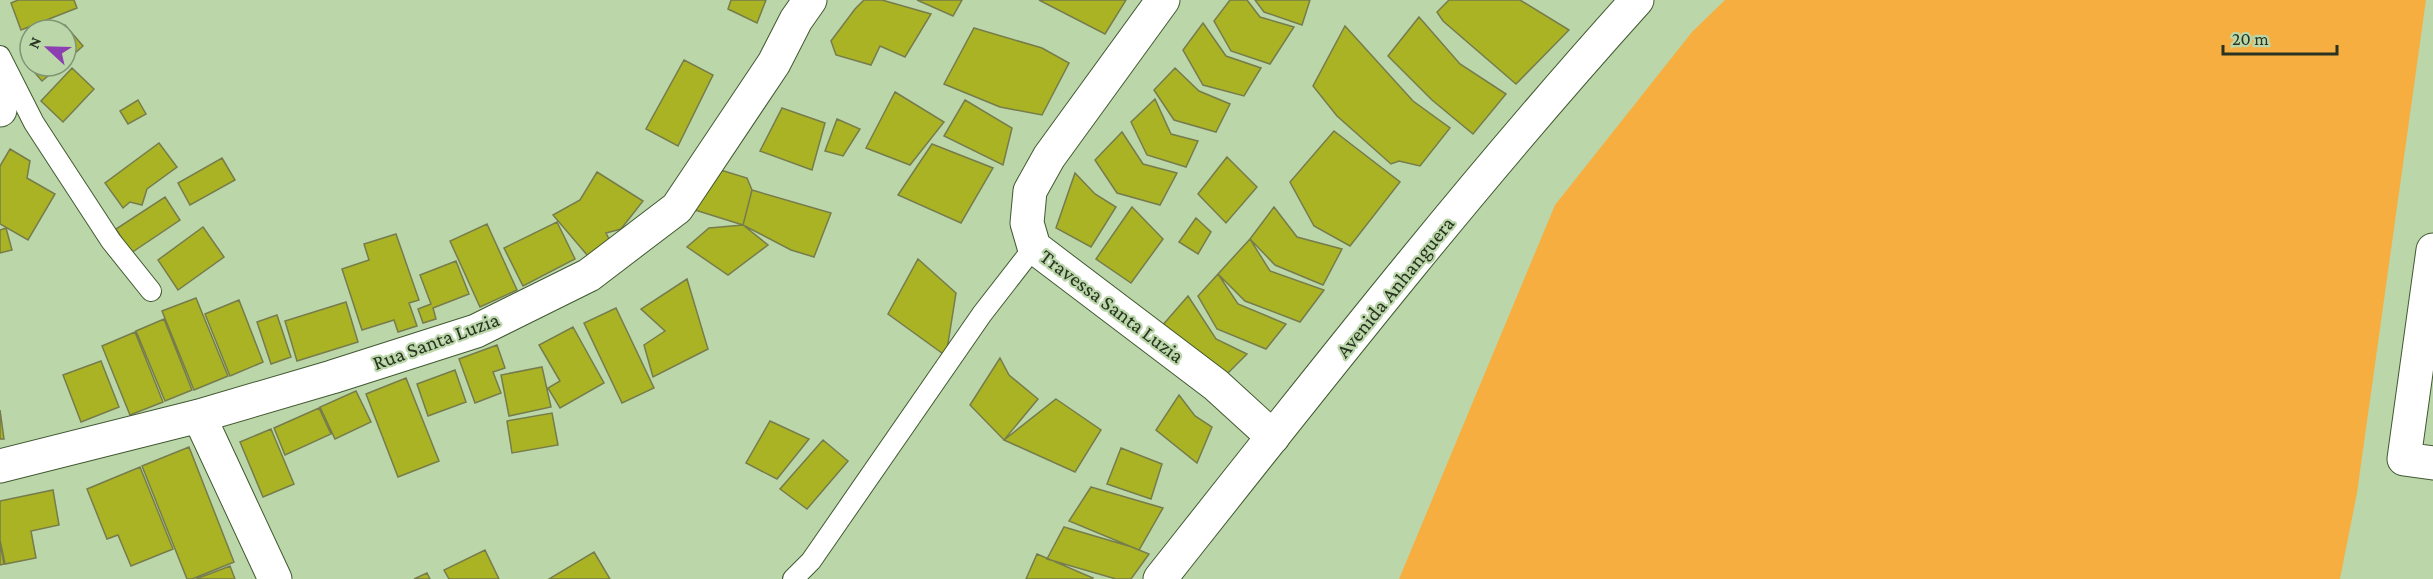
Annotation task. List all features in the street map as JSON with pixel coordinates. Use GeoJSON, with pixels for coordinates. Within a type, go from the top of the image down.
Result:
{"type":"FeatureCollection","features":[{"type":"Feature","properties":{"kind":"street","name":"Rua Santa Luzia"},"geometry":{"type":"LineString","coordinates":[[0,466],[199,416],[476,331],[590,275],[677,208],[774,63],[796,20],[810,0]]}},
{"type":"Feature","properties":{"kind":"street","name":"Travessa Santa Luzia"},"geometry":{"type":"LineString","coordinates":[[1163,0],[1049,157],[1030,191],[1027,223],[1034,247],[1216,385],[1273,437]]}},
{"type":"Feature","properties":{"kind":"street","name":"Avenida Anhanguera"},"geometry":{"type":"LineString","coordinates":[[1160,579],[1551,95],[1637,0]]}},
{"type":"Feature","properties":{"kind":"street"},"geometry":{"type":"LineString","coordinates":[[0,85],[0,110]]}},
{"type":"Feature","properties":{"kind":"street"},"geometry":{"type":"LineString","coordinates":[[2433,250],[2404,459],[2433,463]]}},
{"type":"Feature","properties":{"kind":"street"},"geometry":{"type":"LineString","coordinates":[[199,416],[275,579]]}},
{"type":"Feature","properties":{"kind":"lane"},"geometry":{"type":"LineString","coordinates":[[0,56],[46,142],[111,240],[151,291]]}},
{"type":"Feature","properties":{"kind":"lane"},"geometry":{"type":"LineString","coordinates":[[793,579],[811,561],[982,314],[1034,247]]}},
{"type":"Feature","properties":{"kind":"shaded area"},"geometry":{"type":"Polygon","coordinates":[[[1725,0],[2426,0],[2357,493],[2340,579],[1399,579],[1555,205],[1692,32],[1725,0]]]}},
{"type":"Feature","properties":{"kind":"building"},"geometry":{"type":"Polygon","coordinates":[[[18,0],[74,0],[77,8],[52,18],[18,18],[18,22],[11,3],[18,0]]]}},
{"type":"Feature","properties":{"kind":"building"},"geometry":{"type":"Polygon","coordinates":[[[731,0],[766,0],[757,23],[728,9],[731,0]]]}},
{"type":"Feature","properties":{"kind":"building"},"geometry":{"type":"Polygon","coordinates":[[[864,0],[882,0],[931,14],[905,57],[880,46],[871,65],[836,55],[831,41],[855,9],[864,0]]]}},
{"type":"Feature","properties":{"kind":"building"},"geometry":{"type":"Polygon","coordinates":[[[917,0],[962,0],[953,16],[917,0]]]}},
{"type":"Feature","properties":{"kind":"building"},"geometry":{"type":"Polygon","coordinates":[[[1039,0],[1126,0],[1105,34],[1039,0]]]}},
{"type":"Feature","properties":{"kind":"building"},"geometry":{"type":"Polygon","coordinates":[[[1230,0],[1247,0],[1260,17],[1294,27],[1270,64],[1231,51],[1214,21],[1230,0]]]}},
{"type":"Feature","properties":{"kind":"building"},"geometry":{"type":"Polygon","coordinates":[[[1255,0],[1310,0],[1302,25],[1264,12],[1255,0]]]}},
{"type":"Feature","properties":{"kind":"building"},"geometry":{"type":"Polygon","coordinates":[[[1449,0],[1520,0],[1569,30],[1516,84],[1443,21],[1437,12],[1449,0]]]}},
{"type":"Feature","properties":{"kind":"building"},"geometry":{"type":"Polygon","coordinates":[[[1419,17],[1460,64],[1506,94],[1473,134],[1432,100],[1388,56],[1419,17]]]}},
{"type":"Feature","properties":{"kind":"building"},"geometry":{"type":"Polygon","coordinates":[[[1203,23],[1226,56],[1261,68],[1244,96],[1203,85],[1183,50],[1203,23]]]}},
{"type":"Feature","properties":{"kind":"building"},"geometry":{"type":"Polygon","coordinates":[[[1345,26],[1413,101],[1450,128],[1420,166],[1399,161],[1391,164],[1337,116],[1313,86],[1345,26]]]}},
{"type":"Feature","properties":{"kind":"building"},"geometry":{"type":"Polygon","coordinates":[[[974,28],[1042,48],[1069,63],[1042,115],[1000,107],[944,84],[974,28]]]}},
{"type":"Feature","properties":{"kind":"building"},"geometry":{"type":"Polygon","coordinates":[[[78,40],[83,46],[78,50],[78,40]]]}},
{"type":"Feature","properties":{"kind":"building"},"geometry":{"type":"Polygon","coordinates":[[[684,60],[713,75],[678,146],[646,129],[684,60]]]}},
{"type":"Feature","properties":{"kind":"building"},"geometry":{"type":"Polygon","coordinates":[[[1175,68],[1199,91],[1230,104],[1216,132],[1174,120],[1154,90],[1175,68]]]}},
{"type":"Feature","properties":{"kind":"building"},"geometry":{"type":"Polygon","coordinates":[[[78,74],[94,89],[63,122],[41,101],[63,78],[78,78],[78,74]]]}},
{"type":"Feature","properties":{"kind":"building"},"geometry":{"type":"Polygon","coordinates":[[[895,92],[944,122],[910,165],[866,148],[895,92]]]}},
{"type":"Feature","properties":{"kind":"building"},"geometry":{"type":"Polygon","coordinates":[[[1155,99],[1171,134],[1198,141],[1186,167],[1147,155],[1131,122],[1155,99]]]}},
{"type":"Feature","properties":{"kind":"building"},"geometry":{"type":"Polygon","coordinates":[[[138,100],[146,114],[128,124],[120,111],[138,100]]]}},
{"type":"Feature","properties":{"kind":"building"},"geometry":{"type":"Polygon","coordinates":[[[965,100],[1012,128],[1003,165],[944,136],[965,100]]]}},
{"type":"Feature","properties":{"kind":"building"},"geometry":{"type":"Polygon","coordinates":[[[782,108],[825,123],[812,170],[760,151],[782,108]]]}},
{"type":"Feature","properties":{"kind":"building"},"geometry":{"type":"Polygon","coordinates":[[[837,119],[860,129],[843,156],[825,151],[837,119]]]}},
{"type":"Feature","properties":{"kind":"building"},"geometry":{"type":"Polygon","coordinates":[[[1334,131],[1400,182],[1350,246],[1314,226],[1290,182],[1334,131]]]}},
{"type":"Feature","properties":{"kind":"building"},"geometry":{"type":"Polygon","coordinates":[[[1122,132],[1143,164],[1177,173],[1160,205],[1117,193],[1095,160],[1122,132]]]}},
{"type":"Feature","properties":{"kind":"building"},"geometry":{"type":"Polygon","coordinates":[[[159,143],[177,167],[147,189],[142,205],[130,202],[123,208],[105,183],[159,143]]]}},
{"type":"Feature","properties":{"kind":"building"},"geometry":{"type":"Polygon","coordinates":[[[932,144],[993,168],[961,223],[898,195],[932,144]]]}},
{"type":"Feature","properties":{"kind":"building"},"geometry":{"type":"Polygon","coordinates":[[[10,149],[30,161],[27,178],[55,194],[28,240],[0,224],[0,166],[10,149]]]}},
{"type":"Feature","properties":{"kind":"building"},"geometry":{"type":"Polygon","coordinates":[[[1227,157],[1257,187],[1226,223],[1198,194],[1227,157]]]}},
{"type":"Feature","properties":{"kind":"building"},"geometry":{"type":"Polygon","coordinates":[[[222,158],[235,180],[190,205],[178,183],[222,158]]]}},
{"type":"Feature","properties":{"kind":"building"},"geometry":{"type":"Polygon","coordinates":[[[714,168],[747,178],[752,190],[743,225],[695,210],[714,168]]]}},
{"type":"Feature","properties":{"kind":"building"},"geometry":{"type":"Polygon","coordinates":[[[597,172],[643,201],[621,229],[606,233],[611,243],[588,256],[553,215],[580,200],[597,172]]]}},
{"type":"Feature","properties":{"kind":"building"},"geometry":{"type":"Polygon","coordinates":[[[1075,173],[1095,194],[1116,207],[1091,247],[1056,228],[1075,173]]]}},
{"type":"Feature","properties":{"kind":"building"},"geometry":{"type":"Polygon","coordinates":[[[752,190],[831,213],[814,257],[791,250],[743,225],[752,190]]]}},
{"type":"Feature","properties":{"kind":"building"},"geometry":{"type":"Polygon","coordinates":[[[165,197],[180,220],[131,253],[116,229],[165,197]]]}},
{"type":"Feature","properties":{"kind":"building"},"geometry":{"type":"Polygon","coordinates":[[[1132,207],[1163,239],[1131,283],[1096,259],[1132,207]]]}},
{"type":"Feature","properties":{"kind":"building"},"geometry":{"type":"Polygon","coordinates":[[[1274,207],[1297,237],[1342,249],[1323,285],[1275,265],[1250,239],[1274,207]]]}},
{"type":"Feature","properties":{"kind":"building"},"geometry":{"type":"Polygon","coordinates":[[[1196,218],[1211,232],[1198,254],[1179,242],[1196,218]]]}},
{"type":"Feature","properties":{"kind":"building"},"geometry":{"type":"Polygon","coordinates":[[[557,222],[575,259],[523,286],[504,248],[557,222]]]}},
{"type":"Feature","properties":{"kind":"building"},"geometry":{"type":"Polygon","coordinates":[[[487,224],[517,290],[480,307],[450,241],[487,224]]]}},
{"type":"Feature","properties":{"kind":"building"},"geometry":{"type":"Polygon","coordinates":[[[743,225],[768,245],[728,275],[687,247],[709,228],[743,225]]]}},
{"type":"Feature","properties":{"kind":"building"},"geometry":{"type":"Polygon","coordinates":[[[203,227],[224,257],[178,290],[158,260],[203,227]]]}},
{"type":"Feature","properties":{"kind":"building"},"geometry":{"type":"Polygon","coordinates":[[[6,228],[12,250],[0,253],[0,230],[6,228]]]}},
{"type":"Feature","properties":{"kind":"building"},"geometry":{"type":"Polygon","coordinates":[[[396,234],[419,300],[409,303],[417,326],[398,332],[394,320],[362,330],[342,269],[369,260],[364,244],[396,234]]]}},
{"type":"Feature","properties":{"kind":"building"},"geometry":{"type":"Polygon","coordinates":[[[1250,239],[1270,271],[1324,290],[1300,322],[1245,301],[1218,274],[1250,239]]]}},
{"type":"Feature","properties":{"kind":"building"},"geometry":{"type":"Polygon","coordinates":[[[918,259],[956,293],[946,356],[888,314],[918,259]]]}},
{"type":"Feature","properties":{"kind":"building"},"geometry":{"type":"Polygon","coordinates":[[[456,261],[469,294],[433,308],[436,319],[423,323],[418,309],[431,304],[420,275],[456,261]]]}},
{"type":"Feature","properties":{"kind":"building"},"geometry":{"type":"Polygon","coordinates":[[[1218,274],[1238,304],[1286,324],[1266,349],[1217,329],[1198,296],[1218,274]]]}},
{"type":"Feature","properties":{"kind":"building"},"geometry":{"type":"Polygon","coordinates":[[[687,279],[708,349],[653,377],[644,345],[665,331],[641,309],[687,279]]]}},
{"type":"Feature","properties":{"kind":"building"},"geometry":{"type":"Polygon","coordinates":[[[1188,296],[1216,339],[1247,354],[1216,385],[1161,327],[1188,296]]]}},
{"type":"Feature","properties":{"kind":"building"},"geometry":{"type":"Polygon","coordinates":[[[196,298],[228,376],[194,390],[162,311],[196,298]]]}},
{"type":"Feature","properties":{"kind":"building"},"geometry":{"type":"Polygon","coordinates":[[[239,300],[263,362],[230,376],[205,314],[239,300]]]}},
{"type":"Feature","properties":{"kind":"building"},"geometry":{"type":"Polygon","coordinates":[[[346,302],[358,342],[297,361],[285,321],[346,302]]]}},
{"type":"Feature","properties":{"kind":"building"},"geometry":{"type":"Polygon","coordinates":[[[616,308],[654,388],[622,403],[584,323],[616,308]]]}},
{"type":"Feature","properties":{"kind":"building"},"geometry":{"type":"Polygon","coordinates":[[[277,315],[291,357],[271,364],[257,322],[277,315]]]}},
{"type":"Feature","properties":{"kind":"building"},"geometry":{"type":"Polygon","coordinates":[[[164,319],[192,390],[165,401],[136,331],[164,319]]]}},
{"type":"Feature","properties":{"kind":"building"},"geometry":{"type":"Polygon","coordinates":[[[573,327],[604,383],[560,408],[548,388],[560,381],[539,345],[573,327]]]}},
{"type":"Feature","properties":{"kind":"building"},"geometry":{"type":"Polygon","coordinates":[[[135,332],[163,402],[130,415],[102,346],[135,332]]]}},
{"type":"Feature","properties":{"kind":"building"},"geometry":{"type":"Polygon","coordinates":[[[497,345],[505,368],[493,372],[501,393],[475,403],[459,359],[497,345]]]}},
{"type":"Feature","properties":{"kind":"building"},"geometry":{"type":"Polygon","coordinates":[[[1000,358],[1009,375],[1038,399],[1004,440],[970,405],[1000,358]]]}},
{"type":"Feature","properties":{"kind":"building"},"geometry":{"type":"Polygon","coordinates":[[[101,361],[119,407],[81,422],[63,375],[101,361]]]}},
{"type":"Feature","properties":{"kind":"building"},"geometry":{"type":"Polygon","coordinates":[[[542,367],[551,407],[509,416],[501,375],[542,367]]]}},
{"type":"Feature","properties":{"kind":"building"},"geometry":{"type":"Polygon","coordinates":[[[455,370],[466,402],[428,416],[417,384],[455,370]]]}},
{"type":"Feature","properties":{"kind":"building"},"geometry":{"type":"Polygon","coordinates":[[[406,378],[439,461],[398,477],[366,394],[406,378]]]}},
{"type":"Feature","properties":{"kind":"building"},"geometry":{"type":"Polygon","coordinates":[[[356,391],[371,422],[335,439],[320,407],[356,391]]]}},
{"type":"Feature","properties":{"kind":"building"},"geometry":{"type":"Polygon","coordinates":[[[1179,395],[1195,416],[1212,427],[1197,463],[1156,430],[1179,395]]]}},
{"type":"Feature","properties":{"kind":"building"},"geometry":{"type":"Polygon","coordinates":[[[1056,399],[1101,430],[1075,472],[1004,440],[1056,399]]]}},
{"type":"Feature","properties":{"kind":"building"},"geometry":{"type":"Polygon","coordinates":[[[319,408],[331,434],[285,455],[274,428],[319,408]]]}},
{"type":"Feature","properties":{"kind":"building"},"geometry":{"type":"Polygon","coordinates":[[[0,410],[4,439],[0,439],[0,410]]]}},
{"type":"Feature","properties":{"kind":"building"},"geometry":{"type":"Polygon","coordinates":[[[552,413],[558,445],[512,453],[507,421],[552,413]]]}},
{"type":"Feature","properties":{"kind":"building"},"geometry":{"type":"Polygon","coordinates":[[[770,421],[809,439],[777,479],[746,463],[770,421]]]}},
{"type":"Feature","properties":{"kind":"building"},"geometry":{"type":"Polygon","coordinates":[[[271,429],[294,484],[263,497],[240,442],[271,429]]]}},
{"type":"Feature","properties":{"kind":"building"},"geometry":{"type":"Polygon","coordinates":[[[823,440],[848,461],[807,509],[780,489],[823,440]]]}},
{"type":"Feature","properties":{"kind":"building"},"geometry":{"type":"Polygon","coordinates":[[[189,447],[234,562],[192,579],[187,579],[142,466],[189,447]]]}},
{"type":"Feature","properties":{"kind":"building"},"geometry":{"type":"Polygon","coordinates":[[[1121,448],[1162,464],[1151,499],[1107,484],[1121,448]]]}},
{"type":"Feature","properties":{"kind":"building"},"geometry":{"type":"Polygon","coordinates":[[[140,467],[173,549],[131,566],[118,535],[107,539],[87,489],[140,467]]]}},
{"type":"Feature","properties":{"kind":"building"},"geometry":{"type":"Polygon","coordinates":[[[1091,487],[1163,508],[1139,550],[1069,521],[1091,487]]]}},
{"type":"Feature","properties":{"kind":"building"},"geometry":{"type":"Polygon","coordinates":[[[53,490],[59,525],[31,531],[36,558],[5,564],[0,540],[0,501],[53,490]]]}},
{"type":"Feature","properties":{"kind":"building"},"geometry":{"type":"Polygon","coordinates":[[[1064,527],[1149,554],[1131,579],[1116,579],[1047,559],[1064,527]]]}},
{"type":"Feature","properties":{"kind":"building"},"geometry":{"type":"Polygon","coordinates":[[[0,543],[4,564],[0,565],[0,543]]]}},
{"type":"Feature","properties":{"kind":"building"},"geometry":{"type":"Polygon","coordinates":[[[485,550],[499,579],[449,579],[444,570],[485,550]]]}},
{"type":"Feature","properties":{"kind":"building"},"geometry":{"type":"Polygon","coordinates":[[[594,552],[610,579],[549,579],[594,552]]]}},
{"type":"Feature","properties":{"kind":"building"},"geometry":{"type":"Polygon","coordinates":[[[1037,554],[1093,578],[1026,579],[1037,554]]]}},
{"type":"Feature","properties":{"kind":"building"},"geometry":{"type":"Polygon","coordinates":[[[230,566],[235,579],[196,579],[230,566]]]}},
{"type":"Feature","properties":{"kind":"building"},"geometry":{"type":"Polygon","coordinates":[[[427,573],[430,579],[414,579],[427,573]]]}}]}
